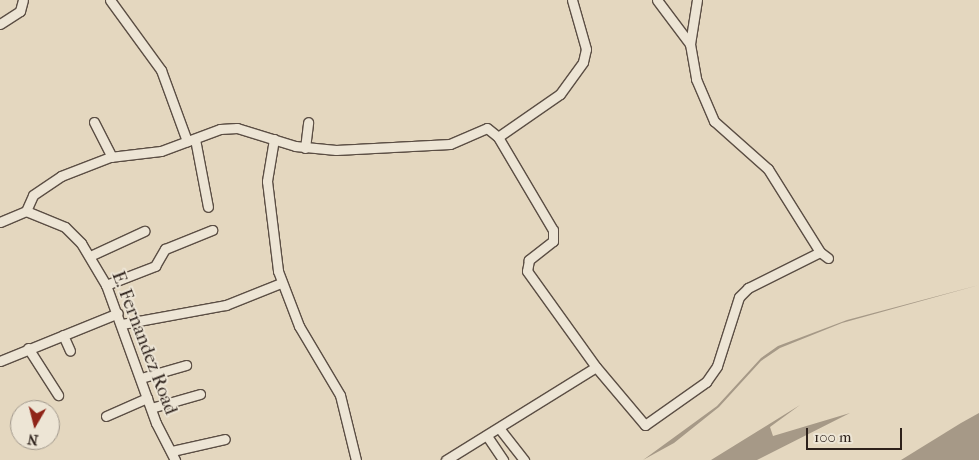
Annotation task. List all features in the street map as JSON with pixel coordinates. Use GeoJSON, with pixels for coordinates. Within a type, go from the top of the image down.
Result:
{"type":"FeatureCollection","features":[{"type":"Feature","properties":{"kind":"street"},"geometry":{"type":"LineString","coordinates":[[0,24],[20,11],[22,0]]}},
{"type":"Feature","properties":{"kind":"street"},"geometry":{"type":"LineString","coordinates":[[110,0],[161,70],[191,140],[208,207]]}},
{"type":"Feature","properties":{"kind":"street"},"geometry":{"type":"LineString","coordinates":[[498,137],[560,94],[582,62],[586,49],[572,0]]}},
{"type":"Feature","properties":{"kind":"street"},"geometry":{"type":"LineString","coordinates":[[657,0],[690,44]]}},
{"type":"Feature","properties":{"kind":"street"},"geometry":{"type":"LineString","coordinates":[[697,0],[690,44],[696,79],[714,121],[768,169],[820,252],[828,258]]}},
{"type":"Feature","properties":{"kind":"street"},"geometry":{"type":"LineString","coordinates":[[94,122],[112,156]]}},
{"type":"Feature","properties":{"kind":"street"},"geometry":{"type":"LineString","coordinates":[[305,148],[308,122]]}},
{"type":"Feature","properties":{"kind":"street"},"geometry":{"type":"LineString","coordinates":[[1,219],[26,211],[40,188],[112,156],[161,151],[229,128],[305,148],[450,144],[480,128],[498,137],[553,230],[553,241],[529,260],[527,270],[596,367],[645,425],[706,382],[717,366],[739,298],[748,288],[820,252]]}},
{"type":"Feature","properties":{"kind":"street"},"geometry":{"type":"LineString","coordinates":[[274,139],[267,181],[281,284],[299,326],[340,395],[356,460]]}},
{"type":"Feature","properties":{"kind":"street","name":"E. Fernandez Road"},"geometry":{"type":"LineString","coordinates":[[26,211],[72,231],[90,256],[106,285],[118,313],[141,378],[146,398],[174,456]]}},
{"type":"Feature","properties":{"kind":"street"},"geometry":{"type":"LineString","coordinates":[[106,285],[155,266],[165,250],[212,230]]}},
{"type":"Feature","properties":{"kind":"street"},"geometry":{"type":"LineString","coordinates":[[90,256],[144,231]]}},
{"type":"Feature","properties":{"kind":"street"},"geometry":{"type":"LineString","coordinates":[[122,324],[226,305],[281,284]]}},
{"type":"Feature","properties":{"kind":"street"},"geometry":{"type":"LineString","coordinates":[[0,361],[118,313]]}},
{"type":"Feature","properties":{"kind":"street"},"geometry":{"type":"LineString","coordinates":[[63,335],[70,351]]}},
{"type":"Feature","properties":{"kind":"street"},"geometry":{"type":"LineString","coordinates":[[28,348],[58,395]]}},
{"type":"Feature","properties":{"kind":"street"},"geometry":{"type":"LineString","coordinates":[[141,378],[186,365]]}},
{"type":"Feature","properties":{"kind":"street"},"geometry":{"type":"LineString","coordinates":[[446,460],[596,367]]}},
{"type":"Feature","properties":{"kind":"street"},"geometry":{"type":"LineString","coordinates":[[151,408],[200,394]]}},
{"type":"Feature","properties":{"kind":"street"},"geometry":{"type":"LineString","coordinates":[[106,416],[110,410],[146,398]]}},
{"type":"Feature","properties":{"kind":"street"},"geometry":{"type":"LineString","coordinates":[[500,428],[524,460]]}},
{"type":"Feature","properties":{"kind":"street"},"geometry":{"type":"LineString","coordinates":[[487,436],[503,460]]}},
{"type":"Feature","properties":{"kind":"street"},"geometry":{"type":"LineString","coordinates":[[174,456],[225,439]]}},
{"type":"Feature","properties":{"kind":"shaded area"},"geometry":{"type":"Polygon","coordinates":[[[979,285],[842,323],[780,348],[761,361],[719,407],[674,443],[643,460],[717,406],[761,358],[778,346],[847,320],[979,285]]]}},
{"type":"Feature","properties":{"kind":"shaded area"},"geometry":{"type":"Polygon","coordinates":[[[800,405],[770,427],[773,436],[850,413],[757,460],[711,460],[800,405]]]}},
{"type":"Feature","properties":{"kind":"shaded area"},"geometry":{"type":"Polygon","coordinates":[[[979,413],[979,460],[901,460],[961,423],[979,413]]]}}]}
